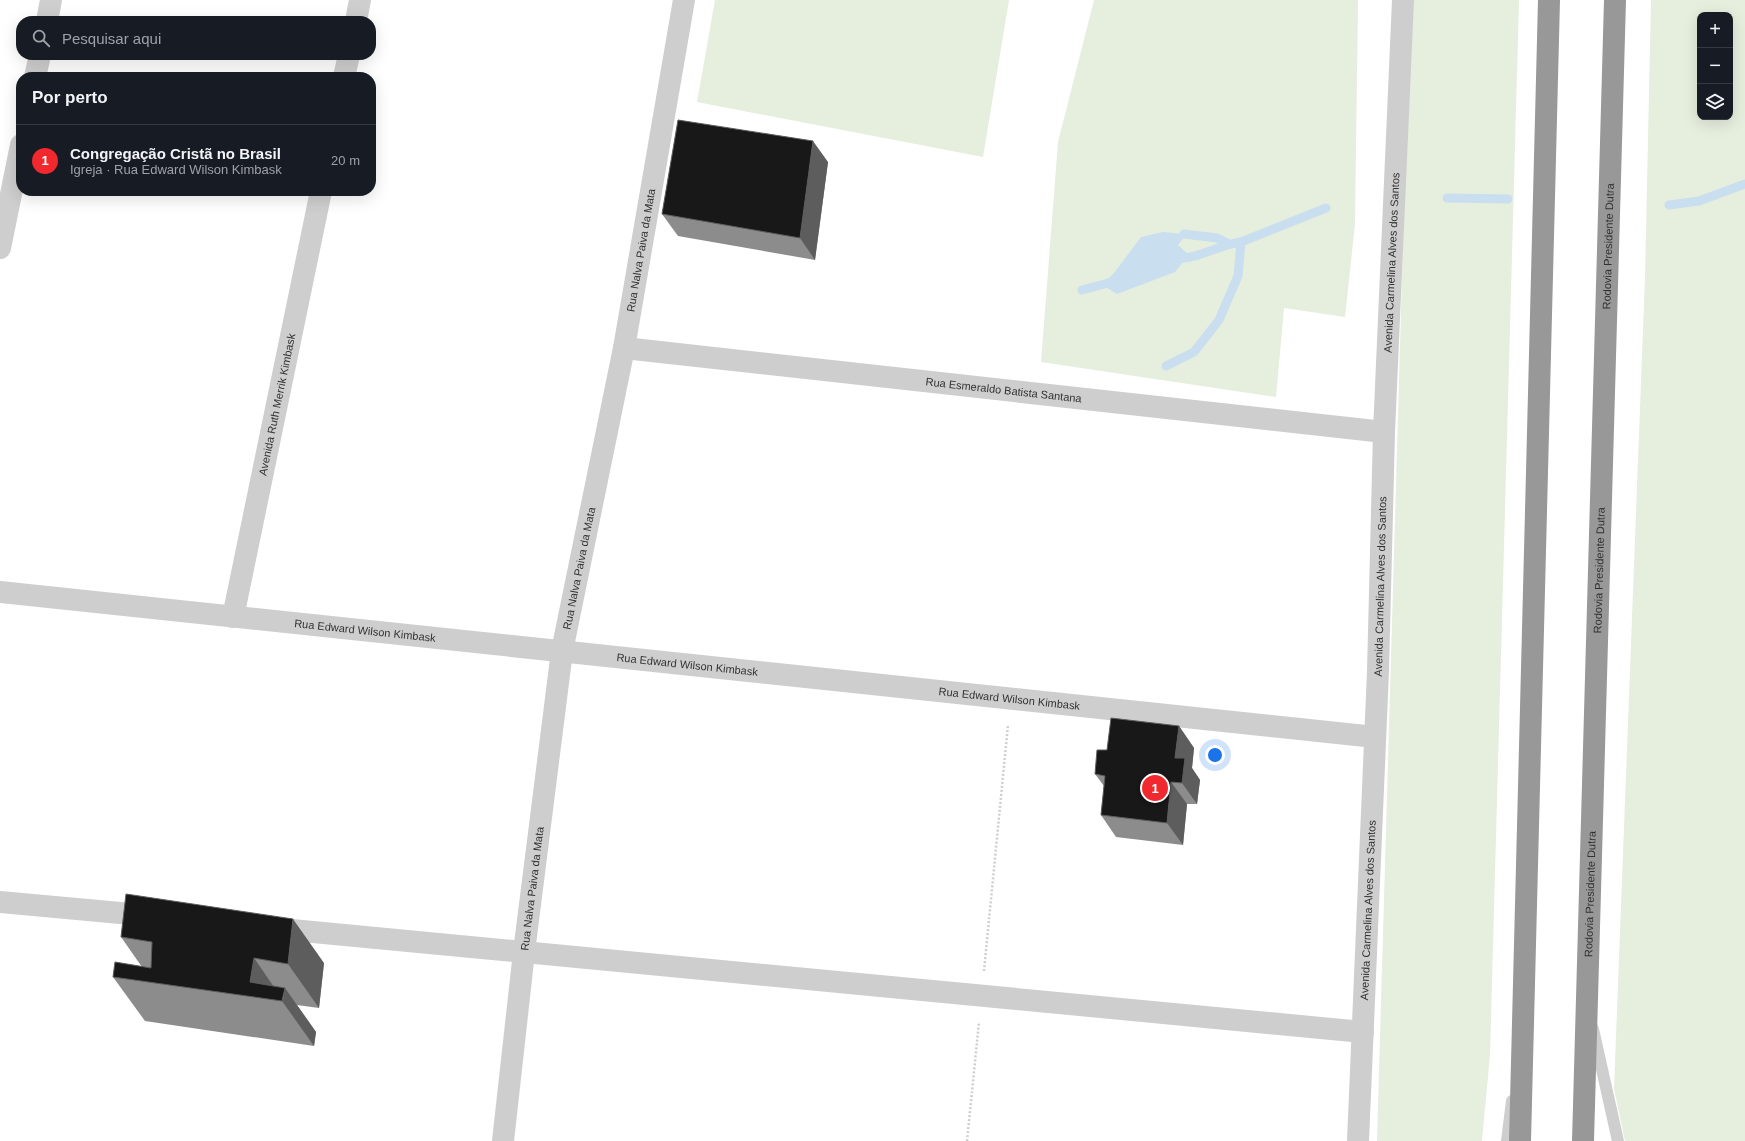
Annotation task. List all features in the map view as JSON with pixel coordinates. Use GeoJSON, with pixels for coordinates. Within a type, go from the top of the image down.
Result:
{"type":"FeatureCollection","features":[{"type":"Feature","properties":{"kind":"highway"},"geometry":{"type":"LineString","coordinates":[[1520,1141],[1549,0]]}},
{"type":"Feature","properties":{"kind":"highway","name":"Rodovia Presidente Dutra"},"geometry":{"type":"LineString","coordinates":[[1583,1141],[1615,0]]}},
{"type":"Feature","properties":{"kind":"street"},"geometry":{"type":"LineString","coordinates":[[48,16],[51,0]]}},
{"type":"Feature","properties":{"kind":"street"},"geometry":{"type":"LineString","coordinates":[[357,16],[360,0]]}},
{"type":"Feature","properties":{"kind":"street","name":"Rua Nalva Paiva da Mata"},"geometry":{"type":"LineString","coordinates":[[503,1141],[524,952],[562,651],[624,348],[684,0]]}},
{"type":"Feature","properties":{"kind":"street"},"geometry":{"type":"LineString","coordinates":[[1396,0],[1401,31]]}},
{"type":"Feature","properties":{"kind":"street"},"geometry":{"type":"LineString","coordinates":[[1401,31],[1403,0]]}},
{"type":"Feature","properties":{"kind":"street","name":"Avenida Carmelina Alves dos Santos"},"geometry":{"type":"LineString","coordinates":[[1358,1141],[1375,737],[1384,432],[1401,31]]}},
{"type":"Feature","properties":{"kind":"street"},"geometry":{"type":"LineString","coordinates":[[36,72],[39,60]]}},
{"type":"Feature","properties":{"kind":"street"},"geometry":{"type":"LineString","coordinates":[[345,72],[348,60]]}},
{"type":"Feature","properties":{"kind":"street"},"geometry":{"type":"LineString","coordinates":[[0,248],[16,170]]}},
{"type":"Feature","properties":{"kind":"street","name":"Avenida Ruth Merrik Kimbask"},"geometry":{"type":"LineString","coordinates":[[232,617],[320,196]]}},
{"type":"Feature","properties":{"kind":"street","name":"Rua Esmeraldo Batista Santana"},"geometry":{"type":"LineString","coordinates":[[624,348],[1384,432]]}},
{"type":"Feature","properties":{"kind":"street","name":"Rua Edward Wilson Kimbask"},"geometry":{"type":"LineString","coordinates":[[0,592],[1375,737]]}},
{"type":"Feature","properties":{"kind":"street"},"geometry":{"type":"LineString","coordinates":[[0,902],[175,918]]}},
{"type":"Feature","properties":{"kind":"street"},"geometry":{"type":"LineString","coordinates":[[254,926],[1362,1032]]}},
{"type":"Feature","properties":{"kind":"lane"},"geometry":{"type":"LineString","coordinates":[[1507,1141],[1524,998]]}},
{"type":"Feature","properties":{"kind":"lane"},"geometry":{"type":"LineString","coordinates":[[1587,999],[1618,1141]]}},
{"type":"Feature","properties":{"kind":"path"},"geometry":{"type":"LineString","coordinates":[[967,1141],[1010,699]]}},
{"type":"Feature","properties":{"kind":"green space"},"geometry":{"type":"Polygon","coordinates":[[[715,0],[1009,0],[983,157],[697,102],[715,0]]]}},
{"type":"Feature","properties":{"kind":"green space"},"geometry":{"type":"Polygon","coordinates":[[[1094,0],[1358,0],[1355,224],[1345,317],[1284,308],[1276,397],[1041,362],[1058,142],[1094,0]]]}},
{"type":"Feature","properties":{"kind":"green space"},"geometry":{"type":"Polygon","coordinates":[[[1410,0],[1519,0],[1490,1055],[1482,1141],[1377,1141],[1410,0]]]}},
{"type":"Feature","properties":{"kind":"green space"},"geometry":{"type":"Polygon","coordinates":[[[1651,0],[1745,0],[1745,1141],[1625,1141],[1614,1089],[1645,277],[1651,0]]]}},
{"type":"Feature","properties":{"kind":"water"},"geometry":{"type":"Polygon","coordinates":[[[1163,232],[1184,234],[1184,237],[1178,245],[1189,255],[1175,272],[1117,294],[1102,285],[1114,273],[1141,237],[1163,232]]]}},
{"type":"Feature","properties":{"kind":"building"},"geometry":{"type":"Polygon","coordinates":[[[678,120],[813,141],[800,238],[662,214],[678,120]]]}},
{"type":"Feature","properties":{"kind":"building"},"geometry":{"type":"Polygon","coordinates":[[[1111,718],[1179,726],[1175,758],[1185,758],[1182,783],[1171,782],[1167,823],[1101,815],[1105,776],[1095,774],[1097,750],[1107,750],[1111,718]]]}},
{"type":"Feature","properties":{"kind":"building"},"geometry":{"type":"Polygon","coordinates":[[[126,894],[293,919],[288,964],[254,958],[250,982],[285,988],[282,1001],[113,977],[115,962],[151,968],[152,942],[121,937],[126,894]]]}},
{"type":"Feature","properties":{"kind":"waterway"},"geometry":{"type":"LineString","coordinates":[[1669,205],[1699,201],[1745,184]]}},
{"type":"Feature","properties":{"kind":"waterway"},"geometry":{"type":"LineString","coordinates":[[1447,198],[1508,199]]}},
{"type":"Feature","properties":{"kind":"waterway"},"geometry":{"type":"LineString","coordinates":[[1176,259],[1201,254],[1241,242],[1326,208]]}},
{"type":"Feature","properties":{"kind":"waterway"},"geometry":{"type":"LineString","coordinates":[[1184,234],[1217,238],[1229,244]]}},
{"type":"Feature","properties":{"kind":"waterway"},"geometry":{"type":"LineString","coordinates":[[1166,366],[1194,352],[1219,320],[1238,276],[1241,242]]}},
{"type":"Feature","properties":{"kind":"waterway"},"geometry":{"type":"LineString","coordinates":[[1082,290],[1112,282]]}},
{"type":"Feature","properties":{"kind":"place","name":"Congregação Cristã no Brasil"},"geometry":{"type":"Point","coordinates":[1155,788]}}]}
